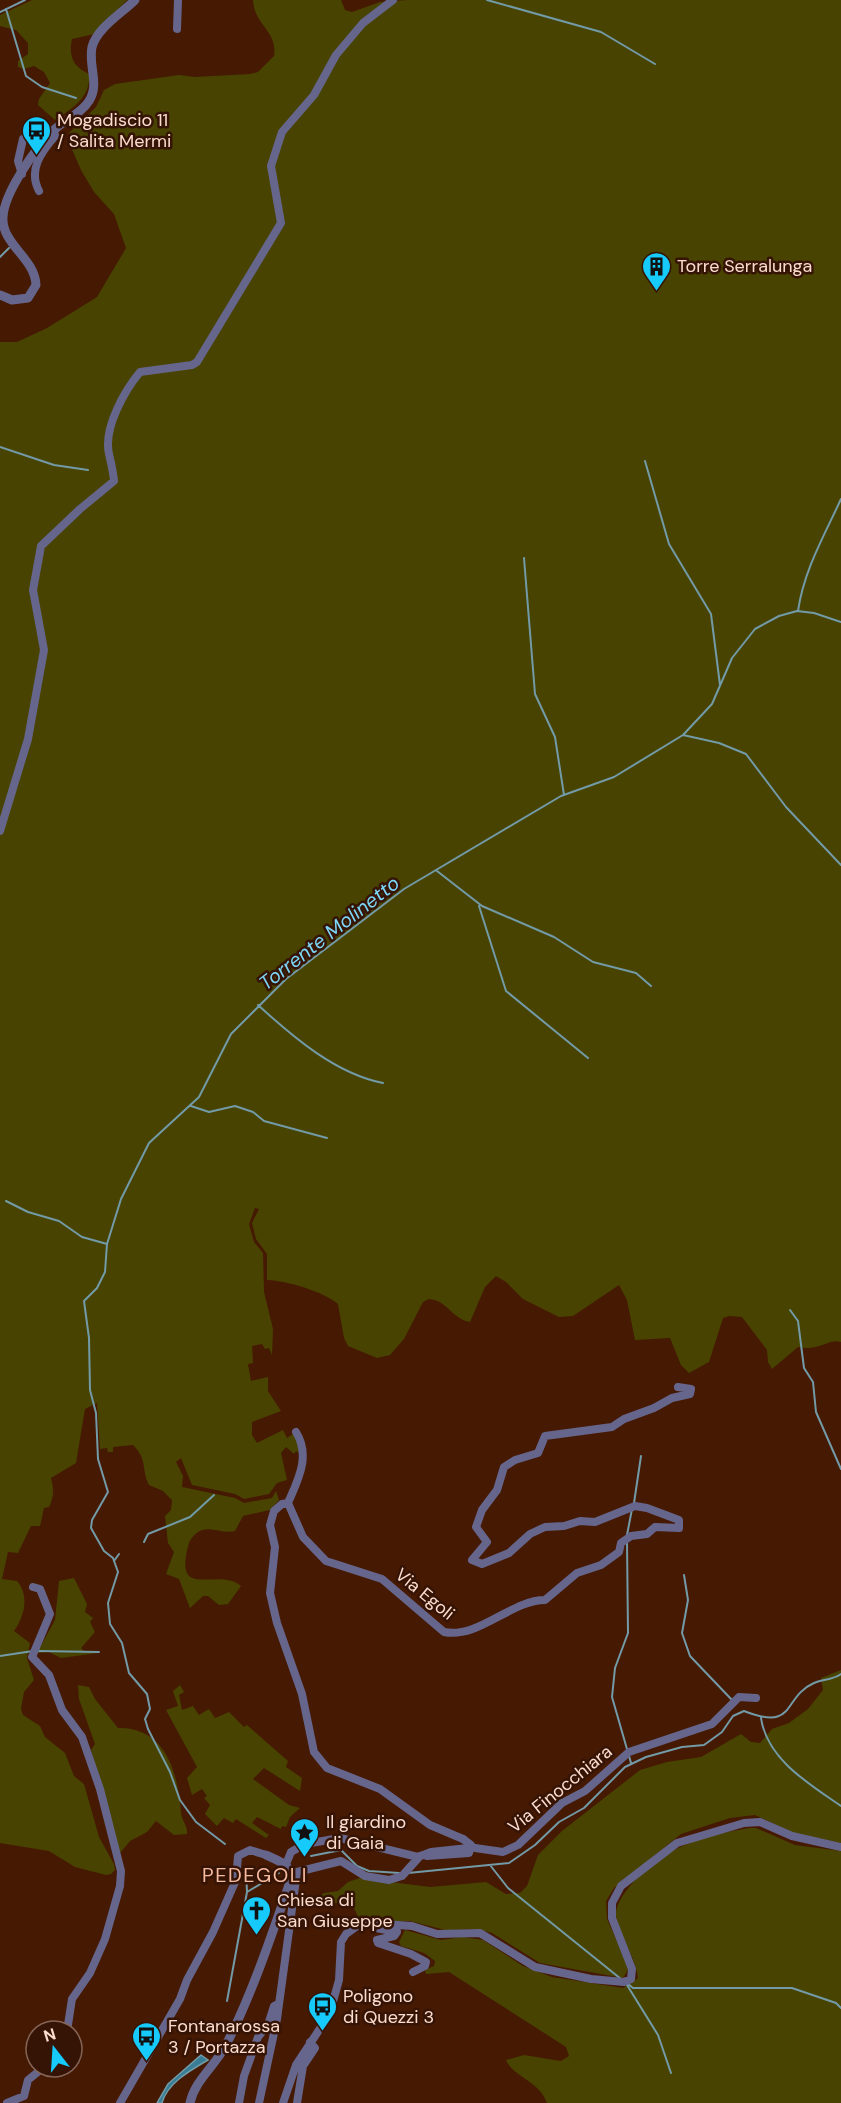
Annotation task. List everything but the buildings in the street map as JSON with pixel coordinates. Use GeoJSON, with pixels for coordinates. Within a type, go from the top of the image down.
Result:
{"type":"FeatureCollection","features":[{"type":"Feature","properties":{"kind":"street"},"geometry":{"type":"LineString","coordinates":[[0,295],[20,300],[28,298],[36,285],[34,271],[5,232],[4,206],[22,174],[54,130],[87,104],[94,89],[93,45],[102,31],[135,0]]}},
{"type":"Feature","properties":{"kind":"street"},"geometry":{"type":"LineString","coordinates":[[177,29],[178,0]]}},
{"type":"Feature","properties":{"kind":"street"},"geometry":{"type":"LineString","coordinates":[[0,831],[28,739],[44,650],[33,590],[42,546],[80,509],[114,481],[113,460],[109,454],[110,435],[117,405],[136,376],[140,372],[192,366],[197,362],[281,223],[271,166],[282,132],[314,95],[336,55],[363,23],[393,0]]}},
{"type":"Feature","properties":{"kind":"street"},"geometry":{"type":"LineString","coordinates":[[39,191],[33,177],[41,154],[56,136],[54,130]]}},
{"type":"Feature","properties":{"kind":"street"},"geometry":{"type":"LineString","coordinates":[[22,174],[18,161],[23,138]]}},
{"type":"Feature","properties":{"kind":"street","name":"Via Egoli"},"geometry":{"type":"LineString","coordinates":[[288,1503],[303,1537],[326,1561],[382,1579],[436,1628],[448,1633],[484,1623],[532,1600],[545,1600],[577,1573],[601,1565],[619,1552],[621,1543],[631,1536],[646,1534],[656,1527],[672,1529],[680,1526],[679,1520],[635,1506],[595,1522],[580,1521],[564,1526],[545,1527],[530,1534],[509,1553],[490,1562],[482,1564],[472,1560],[487,1542],[476,1527],[482,1510],[497,1490],[504,1467],[515,1460],[538,1453],[545,1436],[612,1427],[672,1398],[690,1394],[691,1389],[678,1387]]}},
{"type":"Feature","properties":{"kind":"street"},"geometry":{"type":"LineString","coordinates":[[294,1873],[338,1861],[347,1862],[365,1876],[389,1880],[402,1876],[416,1858],[469,1853],[471,1845],[463,1839],[430,1825],[380,1789],[327,1768],[314,1752],[302,1694],[277,1623],[270,1593],[275,1547],[270,1525],[274,1510],[288,1503],[299,1483],[304,1453],[296,1432]]}},
{"type":"Feature","properties":{"kind":"street"},"geometry":{"type":"LineString","coordinates":[[33,1587],[40,1589],[50,1617],[32,1657],[49,1675],[62,1710],[82,1737],[100,1790],[121,1871],[120,1886],[105,1939],[90,1973],[72,1999],[69,2019]]}},
{"type":"Feature","properties":{"kind":"street","name":"Via Finocchiara"},"geometry":{"type":"LineString","coordinates":[[286,1864],[291,1852],[305,1844],[340,1838],[416,1858],[431,1852],[471,1848],[503,1852],[518,1845],[562,1803],[585,1791],[629,1752],[712,1724],[739,1697],[756,1698]]}},
{"type":"Feature","properties":{"kind":"street"},"geometry":{"type":"LineString","coordinates":[[283,2103],[296,2065],[332,2005],[339,1980],[341,1942],[351,1930],[369,1923],[412,1926],[437,1934],[480,1933],[535,1967],[591,1979],[624,1982],[631,1979],[632,1969],[612,1918],[612,1903],[621,1886],[676,1843],[744,1823],[760,1822],[792,1836],[841,1847]]}},
{"type":"Feature","properties":{"kind":"street"},"geometry":{"type":"LineString","coordinates":[[120,2103],[180,1999],[187,1980],[213,1932],[237,1874],[238,1856],[250,1850],[286,1864],[294,1873],[297,1887],[285,1950],[279,2003],[259,2103]]}},
{"type":"Feature","properties":{"kind":"street"},"geometry":{"type":"LineString","coordinates":[[190,2103],[194,2089],[212,2068],[228,2042],[294,1873]]}},
{"type":"Feature","properties":{"kind":"street"},"geometry":{"type":"LineString","coordinates":[[369,1923],[371,1928],[397,1932],[394,1936],[379,1938],[376,1940],[378,1943],[411,1954],[426,1962],[425,1966],[413,1972]]}},
{"type":"Feature","properties":{"kind":"street"},"geometry":{"type":"LineString","coordinates":[[239,2103],[244,2076],[258,2037],[268,2025],[274,2006],[279,2003]]}},
{"type":"Feature","properties":{"kind":"street"},"geometry":{"type":"LineString","coordinates":[[297,2103],[303,2066],[315,2048],[310,2042]]}},
{"type":"Feature","properties":{"kind":"street"},"geometry":{"type":"LineString","coordinates":[[6,2103],[24,2096],[29,2079]]}},
{"type":"Feature","properties":{"kind":"shaded area"},"geometry":{"type":"Polygon","coordinates":[[[32,0],[127,0],[94,34],[72,39],[73,61],[89,74],[89,82],[80,101],[55,120],[38,105],[39,99],[50,83],[44,72],[34,66],[24,69],[18,67],[18,61],[28,54],[28,43],[16,30],[0,26],[0,15],[32,0]]]}},
{"type":"Feature","properties":{"kind":"shaded area"},"geometry":{"type":"Polygon","coordinates":[[[253,0],[341,0],[345,10],[352,12],[380,2],[407,0],[841,0],[841,1342],[811,1348],[798,1347],[772,1369],[768,1362],[767,1350],[742,1317],[729,1316],[723,1318],[709,1362],[689,1373],[681,1365],[670,1338],[635,1340],[627,1300],[619,1285],[573,1316],[559,1317],[523,1299],[506,1282],[496,1276],[485,1287],[470,1322],[435,1300],[429,1299],[423,1302],[404,1339],[390,1355],[377,1358],[348,1346],[344,1338],[338,1304],[331,1299],[285,1282],[267,1280],[267,1254],[256,1239],[252,1223],[259,1209],[255,1208],[249,1224],[254,1242],[263,1253],[264,1292],[273,1329],[272,1355],[269,1348],[265,1349],[262,1344],[252,1346],[253,1363],[248,1364],[251,1381],[268,1377],[268,1391],[281,1411],[252,1422],[252,1435],[257,1443],[283,1430],[287,1438],[293,1434],[299,1441],[302,1454],[296,1451],[294,1454],[286,1447],[281,1453],[287,1480],[277,1483],[269,1494],[244,1499],[235,1494],[192,1485],[181,1458],[176,1462],[183,1476],[182,1487],[235,1498],[244,1503],[272,1498],[276,1491],[279,1500],[270,1510],[243,1516],[235,1531],[202,1530],[194,1535],[189,1543],[185,1561],[187,1572],[192,1578],[221,1579],[241,1586],[228,1604],[219,1605],[208,1596],[203,1596],[190,1608],[179,1579],[166,1574],[174,1552],[168,1543],[165,1516],[171,1510],[172,1500],[163,1491],[149,1485],[141,1455],[133,1445],[113,1447],[113,1452],[108,1452],[107,1448],[100,1449],[97,1403],[85,1409],[76,1463],[51,1478],[53,1496],[49,1507],[44,1508],[40,1526],[31,1526],[18,1553],[8,1552],[2,1579],[17,1581],[23,1593],[23,1613],[14,1631],[30,1643],[27,1658],[34,1680],[24,1692],[21,1709],[23,1715],[40,1726],[45,1737],[65,1753],[74,1776],[84,1784],[99,1837],[114,1864],[115,1870],[106,1875],[75,1867],[49,1851],[0,1843],[0,342],[17,342],[47,328],[97,297],[126,248],[114,214],[94,192],[81,170],[71,147],[69,133],[96,107],[104,90],[115,84],[179,75],[195,77],[258,72],[274,56],[274,47],[273,40],[257,16],[253,0]]]}},
{"type":"Feature","properties":{"kind":"shaded area"},"geometry":{"type":"Polygon","coordinates":[[[74,1578],[87,1604],[85,1612],[93,1618],[90,1622],[95,1632],[81,1648],[85,1652],[98,1653],[61,1658],[49,1652],[37,1653],[55,1620],[59,1581],[74,1578]]]}},
{"type":"Feature","properties":{"kind":"shaded area"},"geometry":{"type":"Polygon","coordinates":[[[841,1670],[841,1843],[796,1834],[755,1815],[730,1818],[681,1834],[614,1888],[606,1901],[607,1919],[629,1968],[623,1978],[540,1963],[492,1933],[478,1929],[445,1930],[410,1921],[360,1921],[352,1904],[320,1902],[316,1898],[324,1893],[338,1891],[348,1882],[360,1878],[430,1887],[486,1882],[506,1894],[520,1893],[527,1886],[538,1855],[562,1831],[640,1770],[667,1762],[701,1757],[741,1734],[751,1742],[760,1743],[772,1729],[789,1723],[808,1709],[823,1690],[821,1678],[841,1670]]]}},
{"type":"Feature","properties":{"kind":"shaded area"},"geometry":{"type":"Polygon","coordinates":[[[78,1685],[89,1687],[95,1699],[118,1728],[148,1735],[158,1744],[166,1755],[177,1783],[187,1834],[174,1835],[156,1821],[147,1832],[130,1841],[120,1853],[91,1750],[95,1744],[79,1699],[78,1685]]]}},
{"type":"Feature","properties":{"kind":"shaded area"},"geometry":{"type":"Polygon","coordinates":[[[180,1685],[184,1692],[179,1695],[182,1710],[193,1706],[199,1715],[209,1709],[215,1718],[229,1712],[244,1727],[247,1725],[288,1761],[286,1767],[302,1778],[300,1791],[264,1768],[253,1779],[289,1805],[300,1808],[290,1817],[286,1827],[282,1826],[281,1829],[257,1817],[252,1823],[269,1835],[266,1838],[236,1819],[233,1823],[224,1818],[217,1826],[205,1814],[210,1805],[204,1798],[207,1796],[202,1789],[192,1795],[187,1778],[197,1767],[166,1710],[178,1706],[173,1691],[180,1685]]]}},
{"type":"Feature","properties":{"kind":"shaded area"},"geometry":{"type":"Polygon","coordinates":[[[756,1828],[795,1845],[841,1851],[841,2103],[547,2103],[538,2089],[515,2071],[506,2060],[524,2055],[561,2061],[569,2056],[566,2047],[449,1972],[426,1974],[425,1970],[434,1966],[435,1961],[424,1953],[401,1946],[399,1942],[405,1930],[441,1940],[463,1937],[483,1940],[523,1966],[552,1977],[623,1988],[638,1978],[616,1917],[617,1908],[628,1889],[656,1861],[674,1850],[710,1836],[756,1828]]]}},
{"type":"Feature","properties":{"kind":"water"},"geometry":{"type":"Polygon","coordinates":[[[201,2055],[208,2060],[174,2083],[162,2103],[157,2103],[168,2084],[201,2055]]]}},
{"type":"Feature","properties":{"kind":"waterway"},"geometry":{"type":"LineString","coordinates":[[0,12],[25,0]]}},
{"type":"Feature","properties":{"kind":"waterway"},"geometry":{"type":"LineString","coordinates":[[487,0],[601,32],[655,64]]}},
{"type":"Feature","properties":{"kind":"waterway"},"geometry":{"type":"LineString","coordinates":[[6,9],[26,76],[42,87],[76,98]]}},
{"type":"Feature","properties":{"kind":"waterway"},"geometry":{"type":"LineString","coordinates":[[0,257],[9,248]]}},
{"type":"Feature","properties":{"kind":"waterway"},"geometry":{"type":"LineString","coordinates":[[0,447],[54,465],[88,470]]}},
{"type":"Feature","properties":{"kind":"waterway"},"geometry":{"type":"LineString","coordinates":[[645,461],[669,544],[711,614],[720,685]]}},
{"type":"Feature","properties":{"kind":"waterway"},"geometry":{"type":"LineString","coordinates":[[798,611],[810,567],[841,499]]}},
{"type":"Feature","properties":{"kind":"waterway"},"geometry":{"type":"LineString","coordinates":[[524,558],[535,694],[555,737],[564,795]]}},
{"type":"Feature","properties":{"kind":"waterway","name":"Torrente Molinetto"},"geometry":{"type":"LineString","coordinates":[[225,1844],[196,1822],[180,1800],[170,1772],[148,1729],[145,1719],[150,1709],[147,1694],[129,1673],[122,1643],[110,1624],[108,1603],[118,1572],[113,1558],[104,1551],[91,1528],[92,1520],[108,1492],[98,1459],[96,1413],[90,1390],[89,1338],[84,1301],[97,1288],[105,1272],[107,1244],[121,1199],[149,1143],[199,1097],[231,1034],[286,979],[404,889],[561,796],[614,777],[683,735],[712,704],[732,658],[755,629],[779,616],[797,611],[814,613],[841,622]]}},
{"type":"Feature","properties":{"kind":"waterway"},"geometry":{"type":"LineString","coordinates":[[683,735],[719,743],[746,754],[786,807],[841,865]]}},
{"type":"Feature","properties":{"kind":"waterway"},"geometry":{"type":"LineString","coordinates":[[437,871],[482,906],[554,937],[593,962],[636,973],[651,986]]}},
{"type":"Feature","properties":{"kind":"waterway"},"geometry":{"type":"LineString","coordinates":[[479,906],[506,991],[588,1058]]}},
{"type":"Feature","properties":{"kind":"waterway"},"geometry":{"type":"LineString","coordinates":[[258,1005],[316,1053],[332,1063],[349,1072],[383,1083]]}},
{"type":"Feature","properties":{"kind":"waterway"},"geometry":{"type":"LineString","coordinates":[[191,1106],[209,1112],[235,1106],[253,1112],[264,1121],[327,1138]]}},
{"type":"Feature","properties":{"kind":"waterway"},"geometry":{"type":"LineString","coordinates":[[6,1201],[28,1212],[59,1221],[82,1237],[107,1244]]}},
{"type":"Feature","properties":{"kind":"waterway"},"geometry":{"type":"LineString","coordinates":[[790,1310],[798,1321],[804,1368],[813,1382],[816,1412],[841,1469]]}},
{"type":"Feature","properties":{"kind":"waterway"},"geometry":{"type":"LineString","coordinates":[[634,1503],[641,1456]]}},
{"type":"Feature","properties":{"kind":"waterway"},"geometry":{"type":"LineString","coordinates":[[144,1542],[148,1534],[190,1517],[214,1495]]}},
{"type":"Feature","properties":{"kind":"waterway"},"geometry":{"type":"LineString","coordinates":[[627,1535],[632,1509]]}},
{"type":"Feature","properties":{"kind":"waterway"},"geometry":{"type":"LineString","coordinates":[[627,1541],[628,1633],[615,1668],[612,1697],[631,1763]]}},
{"type":"Feature","properties":{"kind":"waterway","name":"Torrente Molinetto"},"geometry":{"type":"LineString","coordinates":[[114,1561],[119,1554]]}},
{"type":"Feature","properties":{"kind":"waterway"},"geometry":{"type":"LineString","coordinates":[[684,1575],[688,1600],[682,1633],[690,1656],[732,1700]]}},
{"type":"Feature","properties":{"kind":"waterway"},"geometry":{"type":"LineString","coordinates":[[0,1656],[33,1651]]}},
{"type":"Feature","properties":{"kind":"waterway"},"geometry":{"type":"LineString","coordinates":[[38,1651],[99,1652]]}},
{"type":"Feature","properties":{"kind":"waterway"},"geometry":{"type":"LineString","coordinates":[[408,1873],[509,1863],[535,1845],[559,1822],[584,1808],[625,1767],[646,1757],[682,1747],[704,1745],[722,1732],[733,1716],[744,1711],[761,1716],[781,1715],[804,1689],[814,1683],[841,1674]]}},
{"type":"Feature","properties":{"kind":"waterway"},"geometry":{"type":"LineString","coordinates":[[761,1718],[765,1733],[781,1758],[803,1779],[841,1806]]}},
{"type":"Feature","properties":{"kind":"waterway"},"geometry":{"type":"LineString","coordinates":[[311,1856],[341,1850],[357,1866],[369,1871],[399,1873]]}},
{"type":"Feature","properties":{"kind":"waterway"},"geometry":{"type":"LineString","coordinates":[[490,1865],[508,1888],[621,1979]]}},
{"type":"Feature","properties":{"kind":"waterway"},"geometry":{"type":"LineString","coordinates":[[227,2001],[247,1892],[246,1870]]}},
{"type":"Feature","properties":{"kind":"waterway"},"geometry":{"type":"LineString","coordinates":[[247,1892],[279,1873]]}},
{"type":"Feature","properties":{"kind":"waterway"},"geometry":{"type":"LineString","coordinates":[[628,1984],[633,1988],[792,1988],[836,2003],[841,2008]]}},
{"type":"Feature","properties":{"kind":"waterway"},"geometry":{"type":"LineString","coordinates":[[627,1985],[658,2035],[671,2073]]}},
{"type":"Feature","properties":{"kind":"place","name":"Mogadiscio 11 / Salita Mermi"},"geometry":{"type":"Point","coordinates":[36,156]}},
{"type":"Feature","properties":{"kind":"place","name":"Torre Serralunga"},"geometry":{"type":"Point","coordinates":[656,292]}},
{"type":"Feature","properties":{"kind":"place","name":"Il giardino di Gaia"},"geometry":{"type":"Point","coordinates":[305,1858]}},
{"type":"Feature","properties":{"kind":"place","name":"Chiesa di San Giuseppe"},"geometry":{"type":"Point","coordinates":[256,1936]}},
{"type":"Feature","properties":{"kind":"place","name":"Poligono di Quezzi 3"},"geometry":{"type":"Point","coordinates":[322,2032]}},
{"type":"Feature","properties":{"kind":"place","name":"Fontanarossa 3 / Portazza"},"geometry":{"type":"Point","coordinates":[147,2062]}},
{"type":"Feature","properties":{"kind":"district","name":"PEDEGOLI"},"geometry":{"type":"Point","coordinates":[255,1875]}}]}
